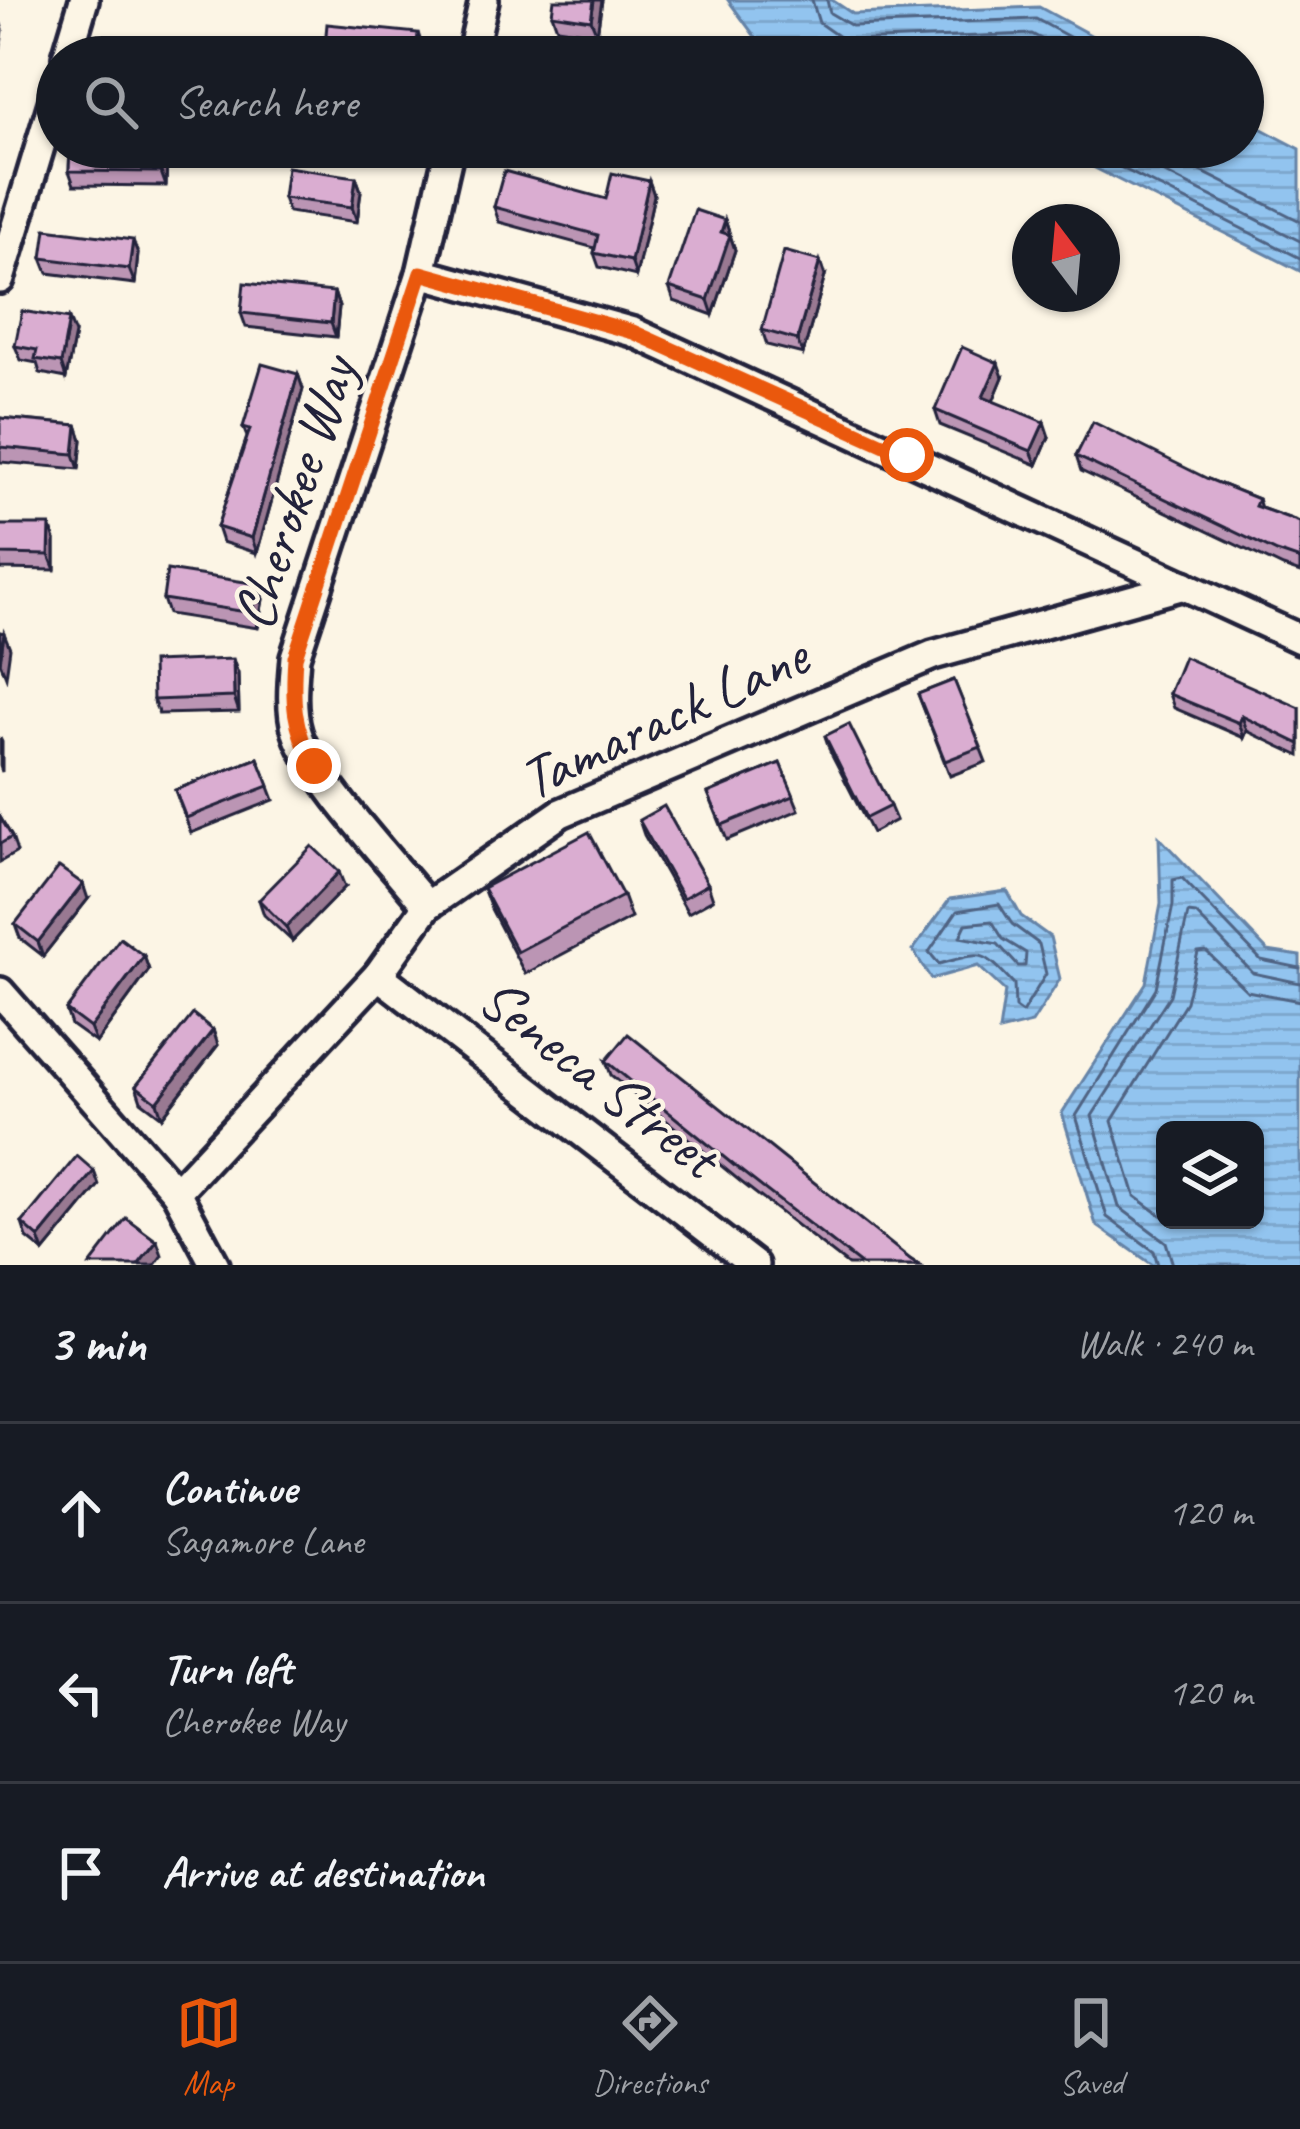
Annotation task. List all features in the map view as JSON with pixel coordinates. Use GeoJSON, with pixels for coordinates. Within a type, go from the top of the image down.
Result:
{"type":"FeatureCollection","features":[{"type":"Feature","properties":{"kind":"street"},"geometry":{"type":"LineString","coordinates":[[73,36],[84,0]]}},
{"type":"Feature","properties":{"kind":"street"},"geometry":{"type":"LineString","coordinates":[[476,36],[484,0]]}},
{"type":"Feature","properties":{"kind":"street"},"geometry":{"type":"LineString","coordinates":[[0,279],[36,160]]}},
{"type":"Feature","properties":{"kind":"street","name":"Cherokee Way"},"geometry":{"type":"LineString","coordinates":[[427,906],[314,766],[297,733],[292,695],[295,657],[421,273],[445,168]]}},
{"type":"Feature","properties":{"kind":"street"},"geometry":{"type":"LineString","coordinates":[[421,273],[633,332],[1300,639]]}},
{"type":"Feature","properties":{"kind":"street","name":"Tamarack Lane"},"geometry":{"type":"LineString","coordinates":[[176,1192],[377,975],[427,906],[561,813],[933,655],[1184,585]]}},
{"type":"Feature","properties":{"kind":"street","name":"Seneca Street"},"geometry":{"type":"LineString","coordinates":[[377,975],[754,1265]]}},
{"type":"Feature","properties":{"kind":"street"},"geometry":{"type":"LineString","coordinates":[[0,992],[176,1192],[215,1265]]}},
{"type":"Feature","properties":{"kind":"water"},"geometry":{"type":"Polygon","coordinates":[[[728,0],[832,0],[853,14],[1039,7],[1092,36],[755,36],[728,0]]]}},
{"type":"Feature","properties":{"kind":"water"},"geometry":{"type":"Polygon","coordinates":[[[1264,130],[1300,149],[1300,271],[1095,168],[1264,168],[1264,130]]]}},
{"type":"Feature","properties":{"kind":"water"},"geometry":{"type":"Polygon","coordinates":[[[1159,837],[1268,951],[1300,956],[1300,1265],[1153,1265],[1096,1225],[1062,1113],[1146,983],[1161,904],[1159,837]]]}},
{"type":"Feature","properties":{"kind":"water"},"geometry":{"type":"Polygon","coordinates":[[[1007,891],[1021,916],[1050,937],[1060,979],[1032,1023],[999,1031],[1005,991],[978,966],[931,979],[913,950],[950,899],[1007,891]]]}},
{"type":"Feature","properties":{"kind":"building"},"geometry":{"type":"Polygon","coordinates":[[[554,0],[594,0],[591,20],[552,14],[554,0]]]}},
{"type":"Feature","properties":{"kind":"building"},"geometry":{"type":"Polygon","coordinates":[[[327,24],[418,33],[418,36],[326,36],[327,24]]]}},
{"type":"Feature","properties":{"kind":"building"},"geometry":{"type":"Polygon","coordinates":[[[69,168],[161,168],[161,172],[69,168]]]}},
{"type":"Feature","properties":{"kind":"building"},"geometry":{"type":"Polygon","coordinates":[[[287,168],[356,177],[352,207],[283,198],[287,168]]]}},
{"type":"Feature","properties":{"kind":"building"},"geometry":{"type":"Polygon","coordinates":[[[504,171],[606,199],[612,173],[649,181],[631,261],[594,253],[598,235],[494,207],[504,171]]]}},
{"type":"Feature","properties":{"kind":"building"},"geometry":{"type":"Polygon","coordinates":[[[695,210],[725,220],[721,232],[730,235],[708,300],[669,287],[695,210]]]}},
{"type":"Feature","properties":{"kind":"building"},"geometry":{"type":"Polygon","coordinates":[[[46,229],[133,240],[129,269],[42,258],[46,229]]]}},
{"type":"Feature","properties":{"kind":"building"},"geometry":{"type":"Polygon","coordinates":[[[784,251],[820,261],[797,340],[762,330],[784,251]]]}},
{"type":"Feature","properties":{"kind":"building"},"geometry":{"type":"Polygon","coordinates":[[[244,283],[334,292],[331,323],[241,313],[244,283]]]}},
{"type":"Feature","properties":{"kind":"building"},"geometry":{"type":"Polygon","coordinates":[[[22,311],[69,319],[61,363],[35,359],[37,350],[15,346],[22,311]]]}},
{"type":"Feature","properties":{"kind":"building"},"geometry":{"type":"Polygon","coordinates":[[[962,347],[998,363],[983,397],[1044,422],[1031,451],[935,410],[962,347]]]}},
{"type":"Feature","properties":{"kind":"building"},"geometry":{"type":"Polygon","coordinates":[[[262,364],[298,374],[252,538],[217,527],[250,429],[243,427],[262,364]]]}},
{"type":"Feature","properties":{"kind":"building"},"geometry":{"type":"Polygon","coordinates":[[[0,418],[77,425],[74,454],[0,447],[0,418]]]}},
{"type":"Feature","properties":{"kind":"building"},"geometry":{"type":"Polygon","coordinates":[[[1093,422],[1258,499],[1255,506],[1300,522],[1300,560],[1076,456],[1093,422]]]}},
{"type":"Feature","properties":{"kind":"building"},"geometry":{"type":"Polygon","coordinates":[[[0,525],[50,525],[49,555],[0,554],[0,525]]]}},
{"type":"Feature","properties":{"kind":"building"},"geometry":{"type":"Polygon","coordinates":[[[167,570],[258,584],[253,613],[163,599],[167,570]]]}},
{"type":"Feature","properties":{"kind":"building"},"geometry":{"type":"Polygon","coordinates":[[[1184,657],[1300,708],[1300,744],[1242,716],[1239,723],[1169,694],[1184,657]]]}},
{"type":"Feature","properties":{"kind":"building"},"geometry":{"type":"Polygon","coordinates":[[[233,659],[234,697],[153,700],[152,662],[233,659]]]}},
{"type":"Feature","properties":{"kind":"building"},"geometry":{"type":"Polygon","coordinates":[[[954,680],[981,747],[945,761],[918,694],[954,680]]]}},
{"type":"Feature","properties":{"kind":"building"},"geometry":{"type":"Polygon","coordinates":[[[849,724],[890,806],[866,818],[825,736],[849,724]]]}},
{"type":"Feature","properties":{"kind":"building"},"geometry":{"type":"Polygon","coordinates":[[[258,758],[269,786],[186,818],[175,790],[258,758]]]}},
{"type":"Feature","properties":{"kind":"building"},"geometry":{"type":"Polygon","coordinates":[[[780,763],[794,796],[722,825],[708,793],[780,763]]]}},
{"type":"Feature","properties":{"kind":"building"},"geometry":{"type":"Polygon","coordinates":[[[664,806],[708,884],[683,898],[639,820],[664,806]]]}},
{"type":"Feature","properties":{"kind":"building"},"geometry":{"type":"Polygon","coordinates":[[[0,817],[12,837],[0,844],[0,817]]]}},
{"type":"Feature","properties":{"kind":"building"},"geometry":{"type":"Polygon","coordinates":[[[589,832],[623,896],[517,952],[483,888],[589,832]]]}},
{"type":"Feature","properties":{"kind":"building"},"geometry":{"type":"Polygon","coordinates":[[[312,846],[339,872],[286,927],[259,900],[312,846]]]}},
{"type":"Feature","properties":{"kind":"building"},"geometry":{"type":"Polygon","coordinates":[[[59,867],[83,884],[38,942],[15,924],[59,867]]]}},
{"type":"Feature","properties":{"kind":"building"},"geometry":{"type":"Polygon","coordinates":[[[120,938],[144,956],[90,1028],[66,1010],[120,938]]]}},
{"type":"Feature","properties":{"kind":"building"},"geometry":{"type":"Polygon","coordinates":[[[193,1014],[213,1030],[157,1102],[136,1086],[193,1014]]]}},
{"type":"Feature","properties":{"kind":"building"},"geometry":{"type":"Polygon","coordinates":[[[628,1034],[919,1265],[862,1265],[736,1167],[606,1061],[628,1034]]]}},
{"type":"Feature","properties":{"kind":"building"},"geometry":{"type":"Polygon","coordinates":[[[77,1156],[94,1171],[39,1238],[22,1223],[77,1156]]]}},
{"type":"Feature","properties":{"kind":"building"},"geometry":{"type":"Polygon","coordinates":[[[126,1218],[157,1241],[138,1265],[90,1265],[126,1218]]]}},
{"type":"Feature","properties":{"kind":"route"},"geometry":{"type":"LineString","coordinates":[[314,766],[297,733],[292,695],[295,657],[421,273],[633,332],[907,455]]}}]}
